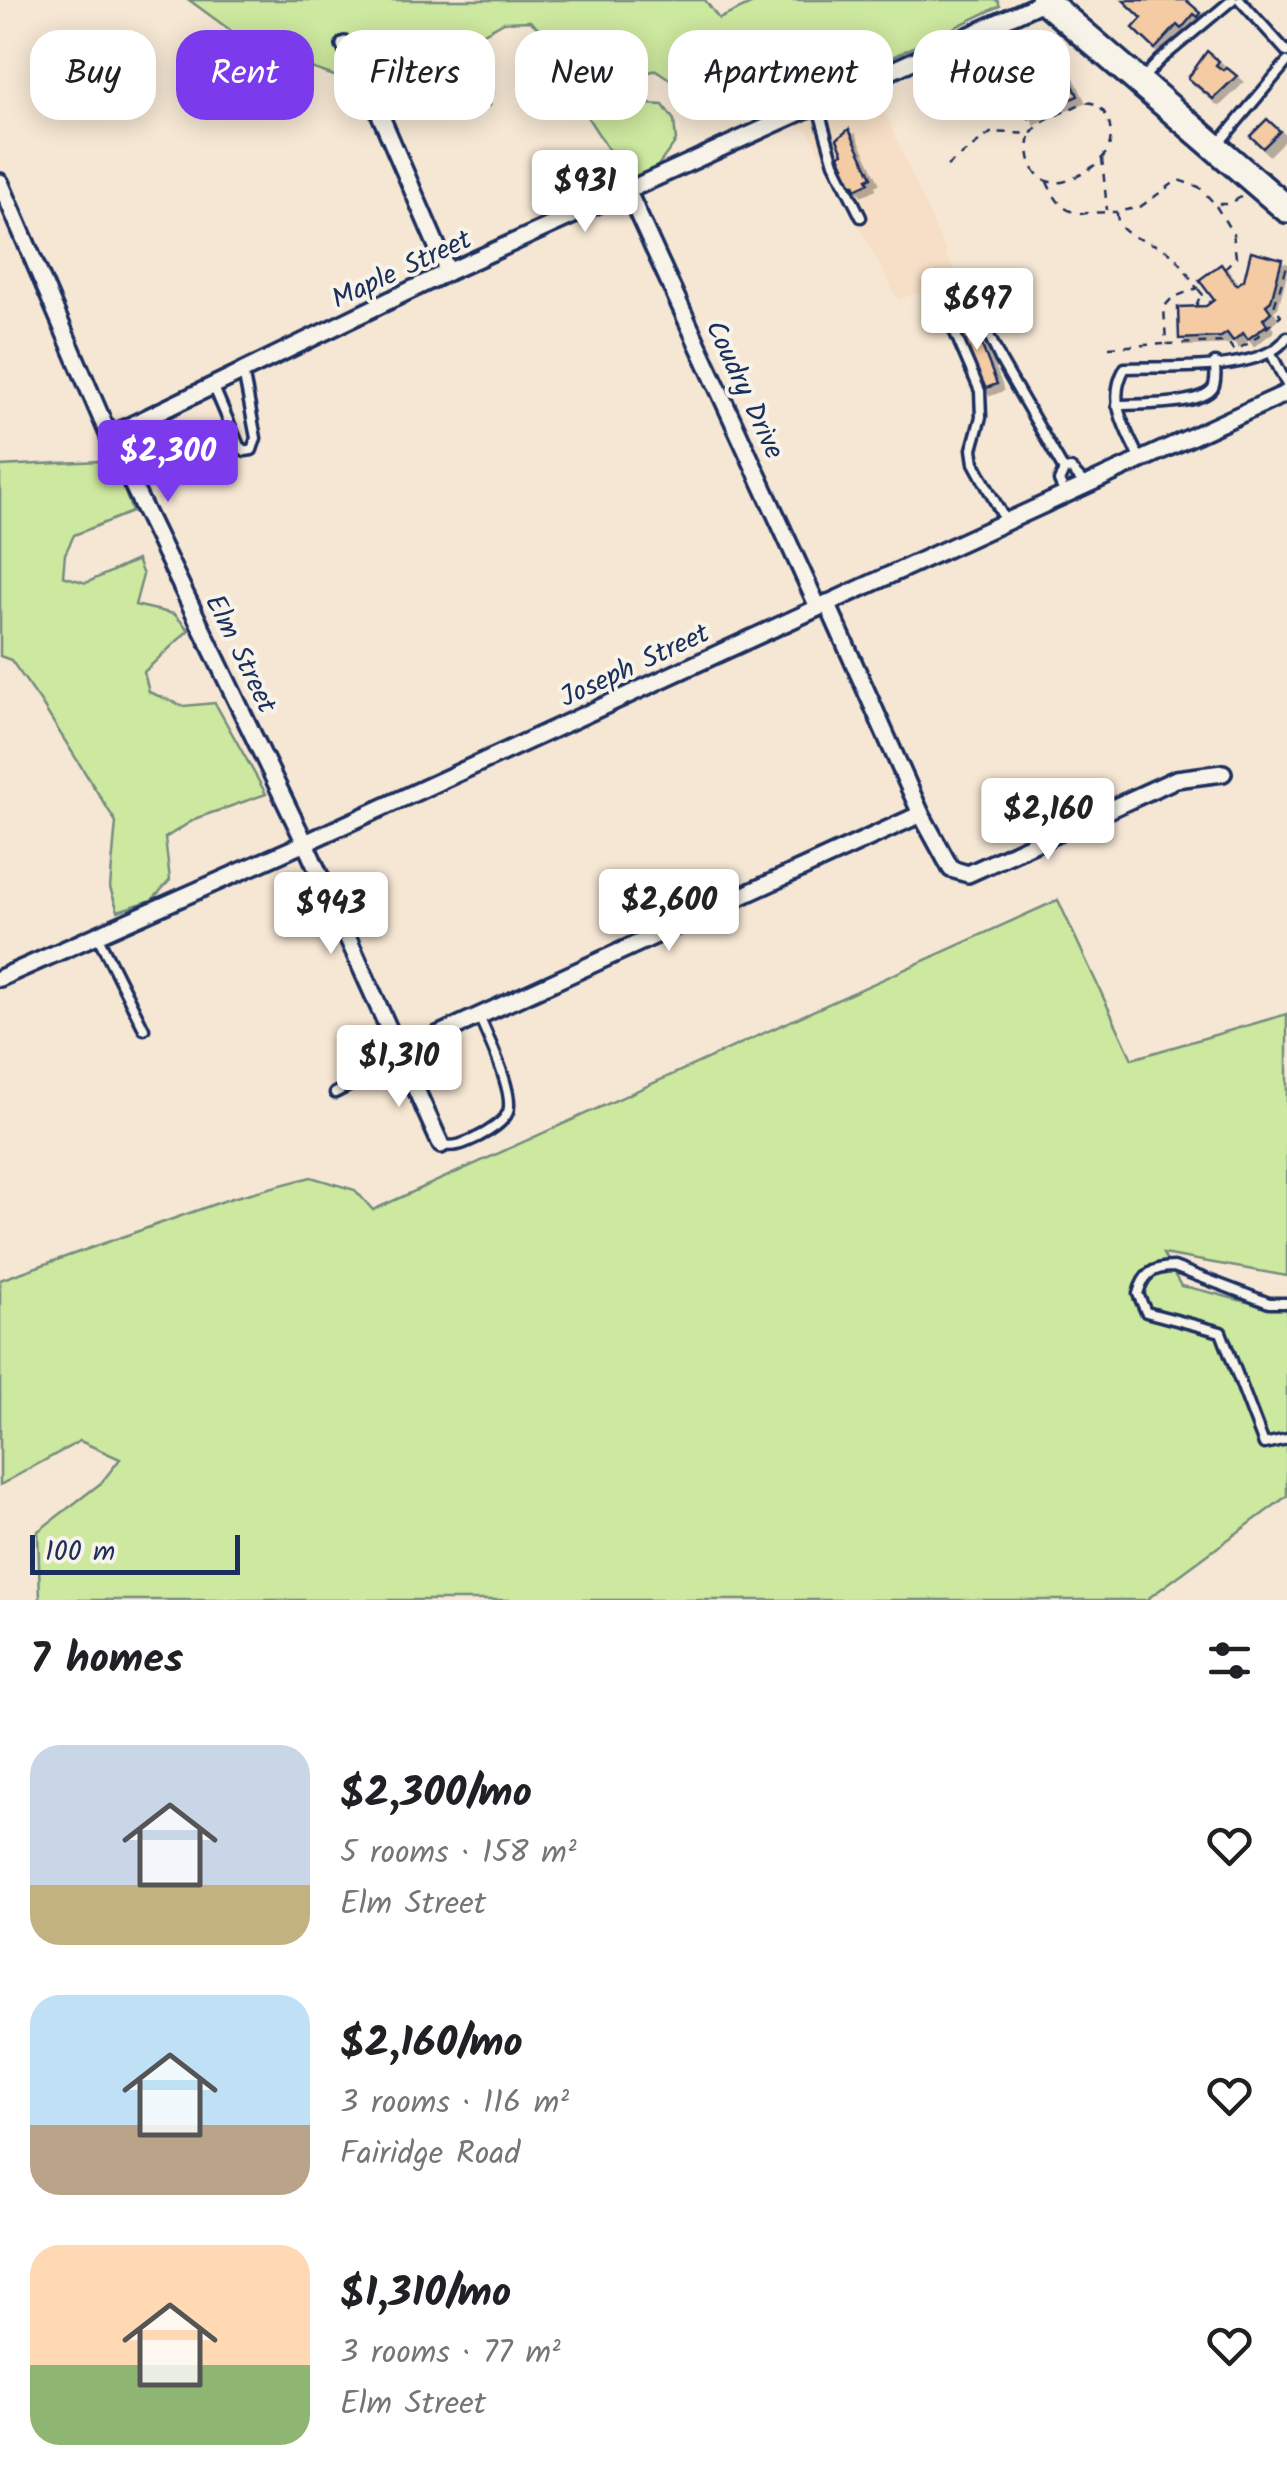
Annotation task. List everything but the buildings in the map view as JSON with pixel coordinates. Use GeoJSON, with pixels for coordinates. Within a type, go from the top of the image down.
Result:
{"type":"FeatureCollection","features":[{"type":"Feature","properties":{"kind":"main road"},"geometry":{"type":"LineString","coordinates":[[1045,0],[1286,206]]}},
{"type":"Feature","properties":{"kind":"street","name":"Maple Street"},"geometry":{"type":"LineString","coordinates":[[893,69],[1045,0]]}},
{"type":"Feature","properties":{"kind":"street"},"geometry":{"type":"LineString","coordinates":[[382,120],[448,272]]}},
{"type":"Feature","properties":{"kind":"street","name":"Maple Street"},"geometry":{"type":"LineString","coordinates":[[109,436],[448,272],[783,120]]}},
{"type":"Feature","properties":{"kind":"street","name":"Elm Street"},"geometry":{"type":"LineString","coordinates":[[0,182],[109,436],[305,842],[442,1145]]}},
{"type":"Feature","properties":{"kind":"street","name":"Coudry Drive"},"geometry":{"type":"LineString","coordinates":[[628,192],[921,814],[951,869],[968,874],[1176,780],[1222,774]]}},
{"type":"Feature","properties":{"kind":"street","name":"Joseph Street"},"geometry":{"type":"LineString","coordinates":[[0,978],[1006,522],[1287,389]]}},
{"type":"Feature","properties":{"kind":"street"},"geometry":{"type":"LineString","coordinates":[[400,1056],[921,814]]}},
{"type":"Feature","properties":{"kind":"lane"},"geometry":{"type":"LineString","coordinates":[[1141,81],[1160,60],[1236,0],[1287,52]]}},
{"type":"Feature","properties":{"kind":"lane"},"geometry":{"type":"LineString","coordinates":[[1216,147],[1287,62]]}},
{"type":"Feature","properties":{"kind":"lane"},"geometry":{"type":"LineString","coordinates":[[822,120],[834,163],[861,217]]}},
{"type":"Feature","properties":{"kind":"lane"},"geometry":{"type":"LineString","coordinates":[[1006,522],[974,463],[972,449],[981,417],[980,392],[953,328],[954,318],[962,311],[979,314],[1001,361],[1064,470]]}},
{"type":"Feature","properties":{"kind":"lane"},"geometry":{"type":"LineString","coordinates":[[1140,460],[1117,405],[1118,384],[1125,368],[1250,361],[1270,353],[1287,336]]}},
{"type":"Feature","properties":{"kind":"lane"},"geometry":{"type":"LineString","coordinates":[[1270,353],[1287,389]]}},
{"type":"Feature","properties":{"kind":"lane"},"geometry":{"type":"LineString","coordinates":[[1117,405],[1193,400],[1206,395],[1215,380],[1215,363]]}},
{"type":"Feature","properties":{"kind":"lane"},"geometry":{"type":"LineString","coordinates":[[214,385],[240,446],[244,451],[252,450],[256,438],[244,371]]}},
{"type":"Feature","properties":{"kind":"lane"},"geometry":{"type":"LineString","coordinates":[[1064,470],[1076,472],[1086,485]]}},
{"type":"Feature","properties":{"kind":"lane"},"geometry":{"type":"LineString","coordinates":[[1064,470],[1059,481],[1066,494]]}},
{"type":"Feature","properties":{"kind":"lane"},"geometry":{"type":"LineString","coordinates":[[97,935],[144,1029]]}},
{"type":"Feature","properties":{"kind":"lane"},"geometry":{"type":"LineString","coordinates":[[442,1145],[462,1145],[484,1134],[509,1110],[506,1087],[479,1016]]}},
{"type":"Feature","properties":{"kind":"lane"},"geometry":{"type":"LineString","coordinates":[[335,1092],[400,1056]]}},
{"type":"Feature","properties":{"kind":"lane"},"geometry":{"type":"LineString","coordinates":[[1287,1303],[1269,1303],[1174,1267],[1158,1267],[1146,1275],[1138,1294],[1146,1312],[1221,1332],[1264,1444],[1287,1439]]}},
{"type":"Feature","properties":{"kind":"path"},"geometry":{"type":"LineString","coordinates":[[1046,181],[1070,180],[1102,157],[1111,143],[1109,122],[1099,107],[1090,102],[1043,121],[1030,134],[1028,159],[1046,181],[1055,201],[1064,208],[1090,215],[1140,206],[1178,180],[1200,187],[1215,204],[1236,242],[1236,257],[1224,268]]}},
{"type":"Feature","properties":{"kind":"path"},"geometry":{"type":"LineString","coordinates":[[948,166],[992,132],[1030,134]]}},
{"type":"Feature","properties":{"kind":"path"},"geometry":{"type":"LineString","coordinates":[[1102,157],[1108,212]]}},
{"type":"Feature","properties":{"kind":"path"},"geometry":{"type":"LineString","coordinates":[[1215,204],[1228,204],[1247,194]]}},
{"type":"Feature","properties":{"kind":"path"},"geometry":{"type":"LineString","coordinates":[[1117,212],[1118,224],[1124,231],[1166,250],[1210,303]]}},
{"type":"Feature","properties":{"kind":"path"},"geometry":{"type":"LineString","coordinates":[[1109,347],[1228,342],[1234,351],[1251,342],[1281,315],[1274,307],[1287,266]]}},
{"type":"Feature","properties":{"kind":"path"},"geometry":{"type":"LineString","coordinates":[[1166,344],[1164,307],[1172,298],[1197,288]]}},
{"type":"Feature","properties":{"kind":"path"},"geometry":{"type":"LineString","coordinates":[[1196,306],[1202,293]]}},
{"type":"Feature","properties":{"kind":"shaded area"},"geometry":{"type":"Polygon","coordinates":[[[795,120],[888,120],[957,278],[898,300],[807,129],[781,126],[795,120]]]}},
{"type":"Feature","properties":{"kind":"green space"},"geometry":{"type":"Polygon","coordinates":[[[189,0],[705,0],[719,19],[759,0],[997,0],[1000,6],[949,30],[913,30],[913,47],[893,57],[893,30],[668,30],[668,78],[656,70],[648,73],[648,30],[541,30],[530,21],[504,22],[489,30],[334,30],[334,76],[314,69],[314,30],[230,30],[189,0]]]}},
{"type":"Feature","properties":{"kind":"green space"},"geometry":{"type":"Polygon","coordinates":[[[648,104],[663,105],[668,120],[674,120],[676,141],[657,167],[628,180],[589,120],[648,120],[648,104]]]}},
{"type":"Feature","properties":{"kind":"green space"},"geometry":{"type":"Polygon","coordinates":[[[100,461],[117,469],[132,512],[74,535],[65,554],[63,576],[86,583],[137,560],[143,575],[135,605],[174,614],[189,630],[144,672],[149,692],[183,706],[215,703],[266,794],[197,818],[165,838],[170,880],[152,900],[118,911],[110,888],[116,822],[40,701],[11,660],[0,656],[0,466],[100,461]]]}},
{"type":"Feature","properties":{"kind":"green space"},"geometry":{"type":"Polygon","coordinates":[[[1058,900],[1132,1059],[1287,1014],[1287,1276],[1163,1254],[1181,1286],[1287,1309],[1287,1496],[1146,1600],[40,1600],[38,1531],[101,1483],[120,1459],[80,1441],[0,1485],[0,1280],[232,1198],[311,1177],[355,1190],[373,1210],[1058,900]]]}}]}
